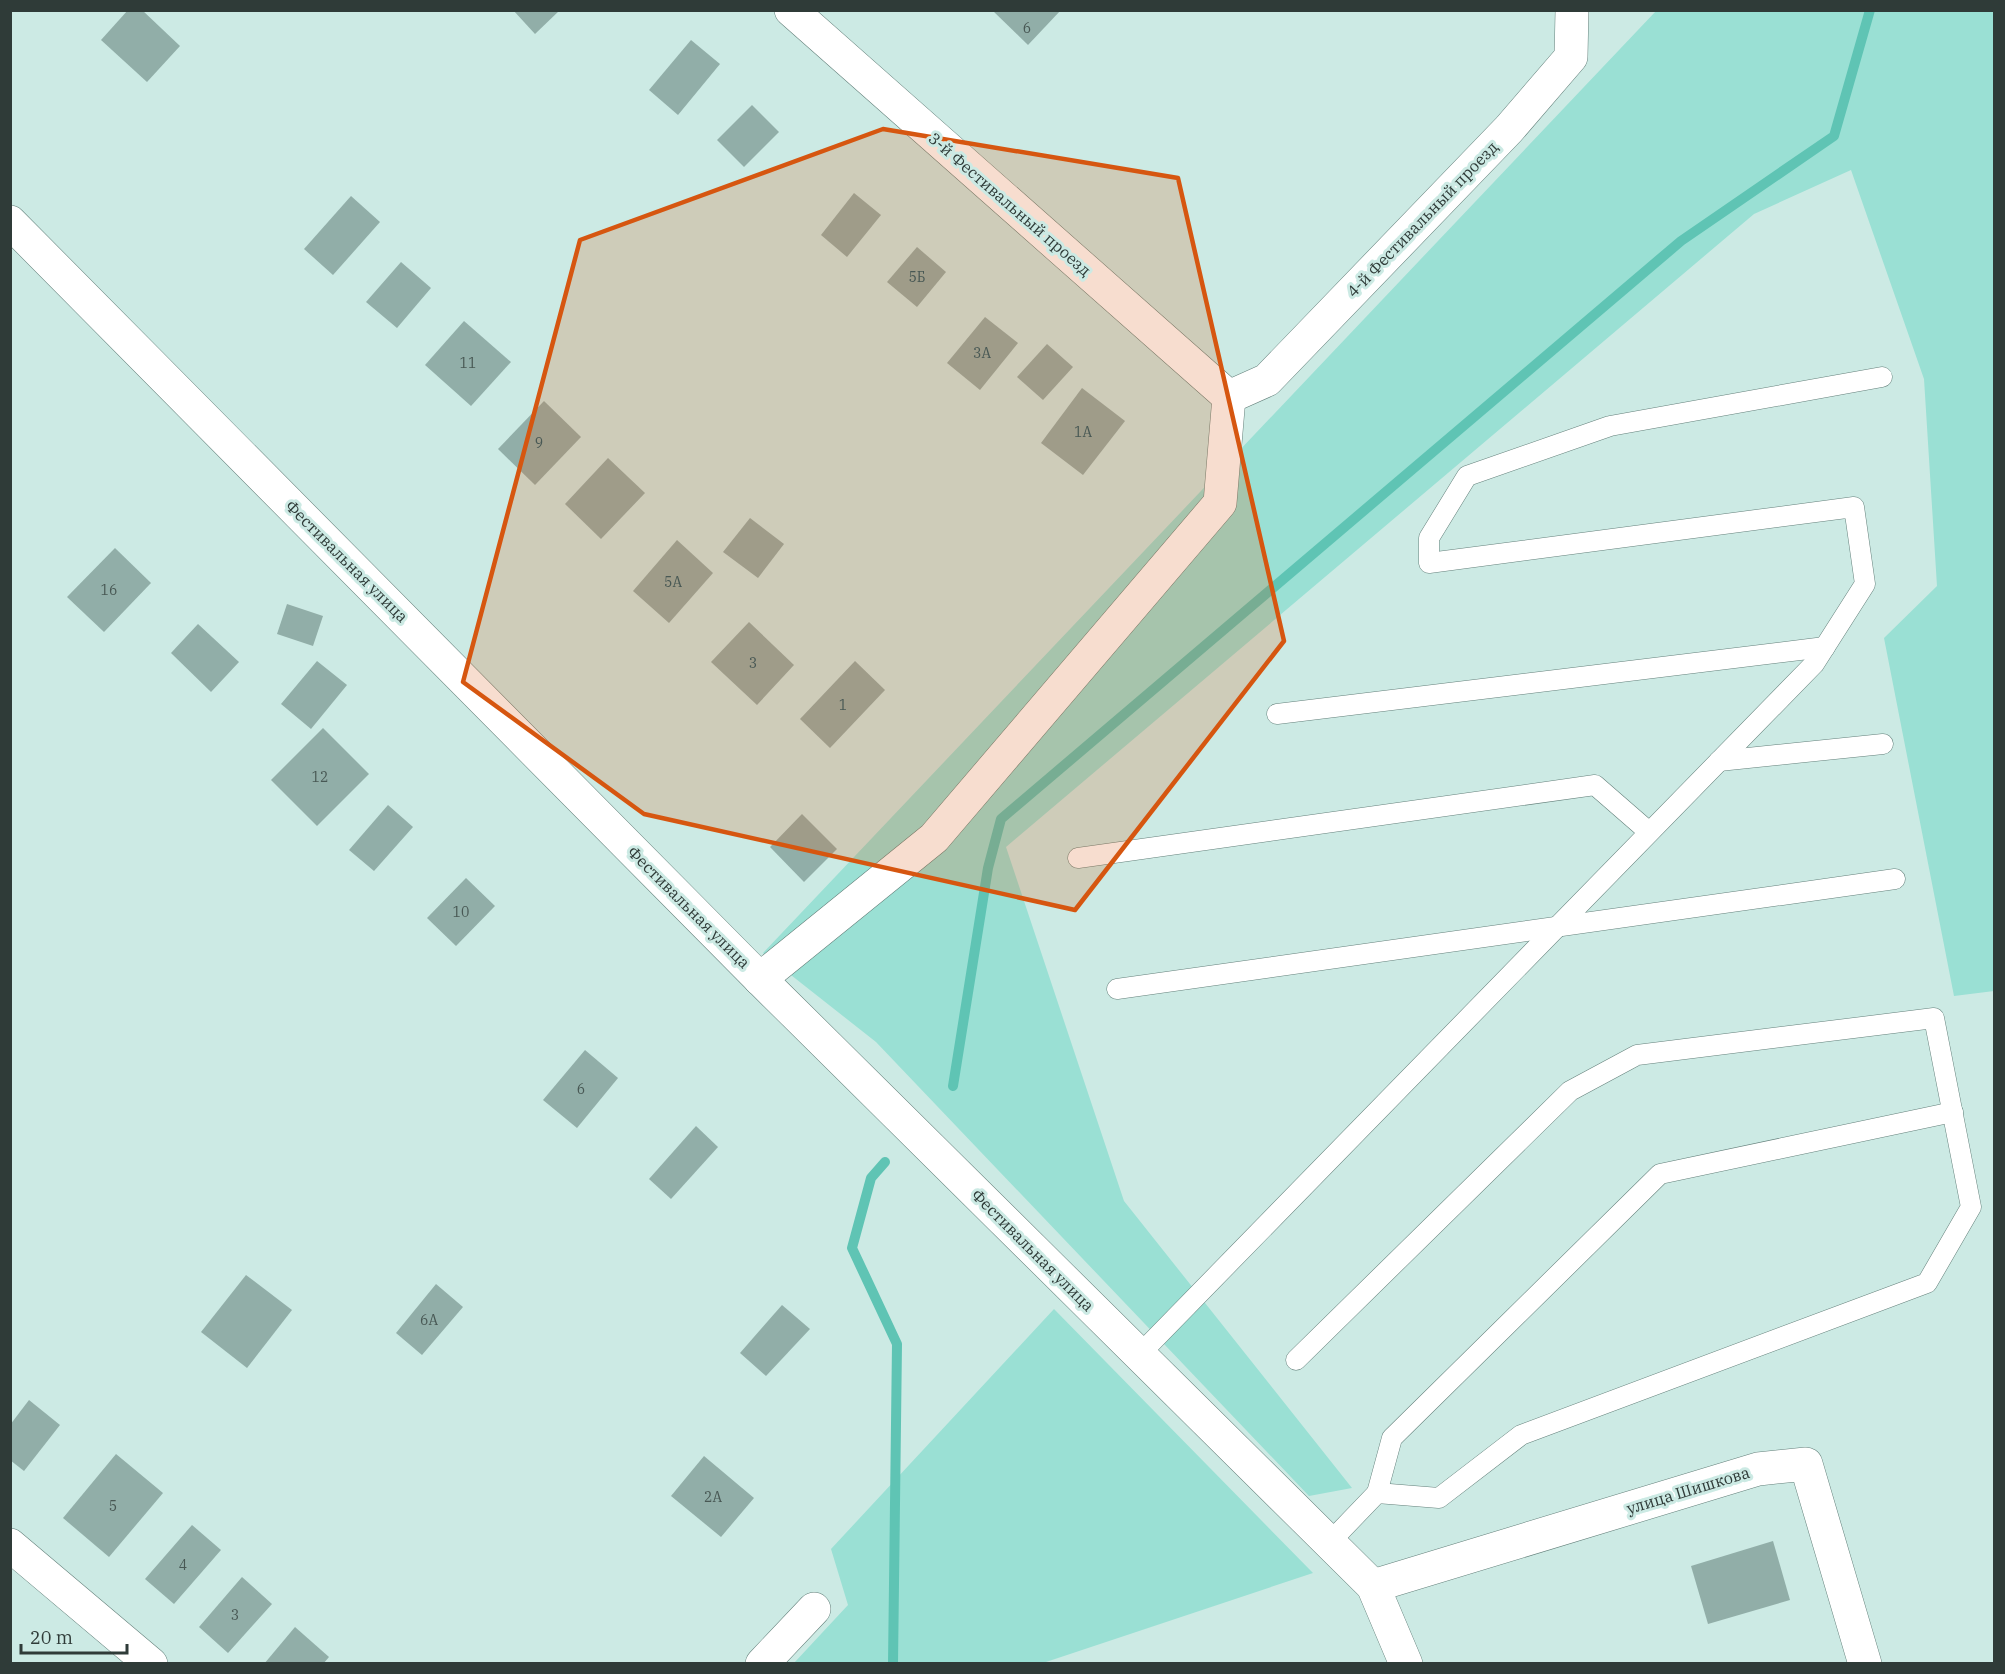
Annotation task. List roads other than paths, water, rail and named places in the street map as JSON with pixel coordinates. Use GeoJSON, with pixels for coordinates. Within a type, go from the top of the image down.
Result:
{"type":"FeatureCollection","features":[{"type":"Feature","properties":{"kind":"street","name":"3-й Фестивальный проезд"},"geometry":{"type":"LineString","coordinates":[[791,10],[1229,397]]}},
{"type":"Feature","properties":{"kind":"street","name":"4-й Фестивальный проезд"},"geometry":{"type":"LineString","coordinates":[[1229,397],[1267,380],[1509,129],[1571,57],[1572,10]]}},
{"type":"Feature","properties":{"kind":"street","name":"Фестивальная улица"},"geometry":{"type":"LineString","coordinates":[[10,222],[760,979],[1373,1586]]}},
{"type":"Feature","properties":{"kind":"street"},"geometry":{"type":"LineString","coordinates":[[760,979],[934,838],[1220,503],[1229,397]]}},
{"type":"Feature","properties":{"kind":"street","name":"улица Шишкова"},"geometry":{"type":"LineString","coordinates":[[1373,1586],[1758,1469],[1806,1464],[1865,1664]]}},
{"type":"Feature","properties":{"kind":"street"},"geometry":{"type":"LineString","coordinates":[[10,1545],[151,1664]]}},
{"type":"Feature","properties":{"kind":"street"},"geometry":{"type":"LineString","coordinates":[[1373,1586],[1406,1664]]}},
{"type":"Feature","properties":{"kind":"street"},"geometry":{"type":"LineString","coordinates":[[762,1664],[814,1609]]}},
{"type":"Feature","properties":{"kind":"lane"},"geometry":{"type":"LineString","coordinates":[[1139,1355],[1814,664],[1865,584],[1854,507],[1429,563],[1429,538],[1467,476],[1610,426],[1882,377]]}},
{"type":"Feature","properties":{"kind":"lane"},"geometry":{"type":"LineString","coordinates":[[1277,714],[1825,647]]}},
{"type":"Feature","properties":{"kind":"lane"},"geometry":{"type":"LineString","coordinates":[[1719,761],[1884,744]]}},
{"type":"Feature","properties":{"kind":"lane"},"geometry":{"type":"LineString","coordinates":[[1078,858],[1595,785],[1649,832]]}},
{"type":"Feature","properties":{"kind":"lane"},"geometry":{"type":"LineString","coordinates":[[1117,988],[1894,879]]}},
{"type":"Feature","properties":{"kind":"lane"},"geometry":{"type":"LineString","coordinates":[[1296,1360],[1570,1091],[1637,1055],[1934,1018],[1971,1207],[1927,1283],[1521,1435],[1439,1498],[1377,1493]]}},
{"type":"Feature","properties":{"kind":"lane"},"geometry":{"type":"LineString","coordinates":[[1329,1544],[1377,1493],[1392,1438],[1660,1174],[1953,1112]]}},
{"type":"Feature","properties":{"kind":"waterway"},"geometry":{"type":"LineString","coordinates":[[953,1086],[988,868],[1001,819],[1681,241],[1834,136],[1870,10]]}},
{"type":"Feature","properties":{"kind":"waterway"},"geometry":{"type":"LineString","coordinates":[[885,1162],[871,1178],[852,1248],[897,1344],[893,1664]]}}]}
